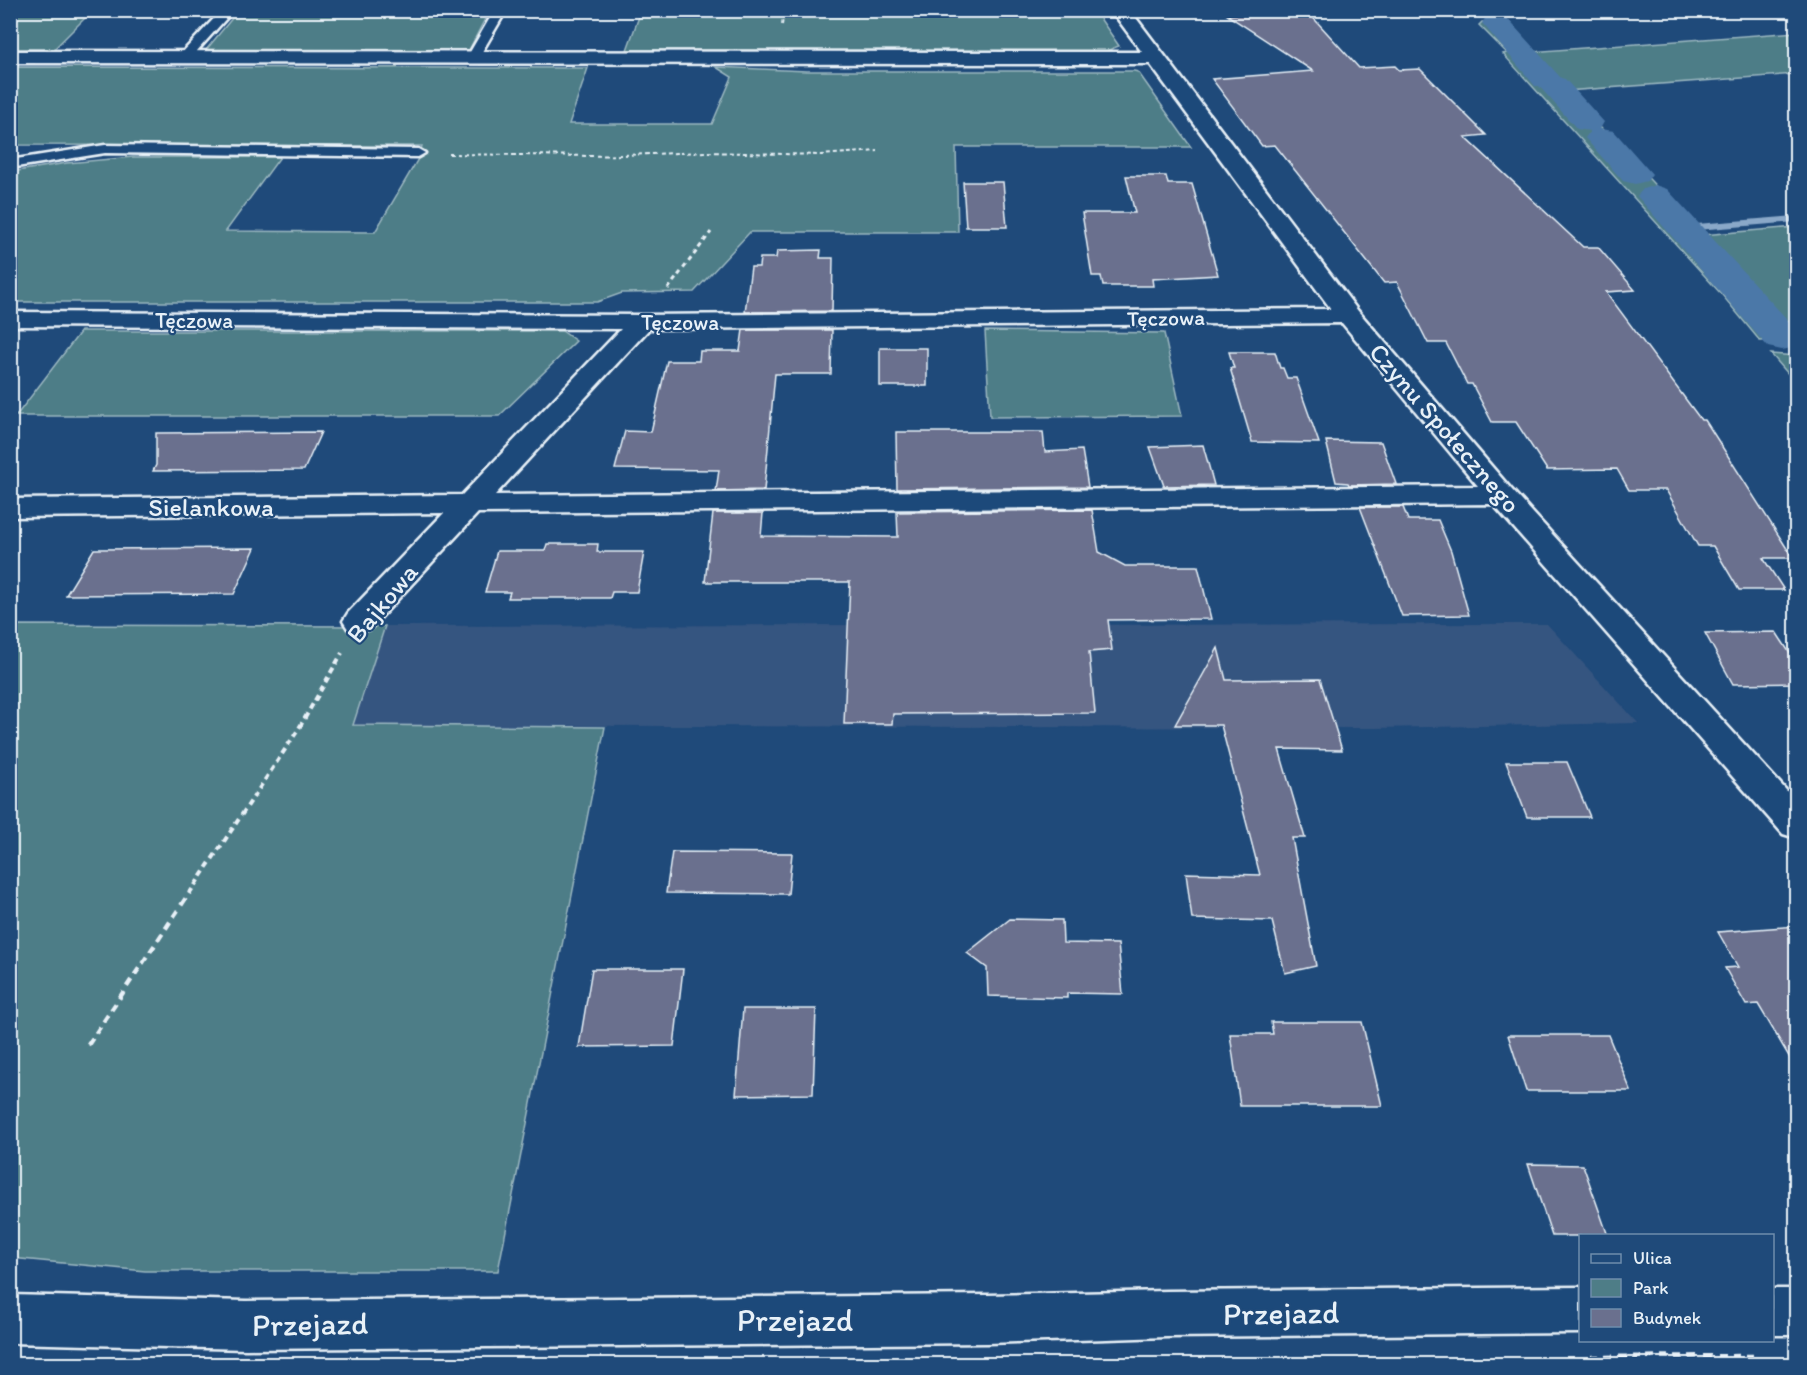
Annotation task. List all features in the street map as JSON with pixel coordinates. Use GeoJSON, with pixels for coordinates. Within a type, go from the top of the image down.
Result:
{"type":"FeatureCollection","features":[{"type":"Feature","properties":{"kind":"street","name":"Czynu Społecznego"},"geometry":{"type":"LineString","coordinates":[[1120,10],[1349,316],[1501,495],[1797,824]]}},
{"type":"Feature","properties":{"kind":"street"},"geometry":{"type":"LineString","coordinates":[[10,57],[1155,58]]}},
{"type":"Feature","properties":{"kind":"street","name":"Tęczowa"},"geometry":{"type":"LineString","coordinates":[[10,319],[642,322],[1349,316]]}},
{"type":"Feature","properties":{"kind":"street","name":"Bajkowa"},"geometry":{"type":"LineString","coordinates":[[359,621],[642,322]]}},
{"type":"Feature","properties":{"kind":"street","name":"Sielankowa"},"geometry":{"type":"LineString","coordinates":[[10,508],[1501,495]]}},
{"type":"Feature","properties":{"kind":"street","name":"Przejazd"},"geometry":{"type":"LineString","coordinates":[[10,1319],[246,1325],[976,1319],[1167,1314],[1579,1310]]}},
{"type":"Feature","properties":{"kind":"street"},"geometry":{"type":"LineString","coordinates":[[1774,1312],[1797,1312]]}},
{"type":"Feature","properties":{"kind":"lane"},"geometry":{"type":"LineString","coordinates":[[472,59],[500,11]]}},
{"type":"Feature","properties":{"kind":"lane"},"geometry":{"type":"LineString","coordinates":[[184,58],[225,13]]}},
{"type":"Feature","properties":{"kind":"lane"},"geometry":{"type":"LineString","coordinates":[[10,164],[105,149],[418,153]]}},
{"type":"Feature","properties":{"kind":"path"},"geometry":{"type":"LineString","coordinates":[[418,153],[592,156],[707,152],[821,155],[878,151]]}},
{"type":"Feature","properties":{"kind":"path"},"geometry":{"type":"LineString","coordinates":[[642,322],[711,232]]}},
{"type":"Feature","properties":{"kind":"path","name":"Bajkowa"},"geometry":{"type":"LineString","coordinates":[[88,1045],[298,730],[359,621]]}},
{"type":"Feature","properties":{"kind":"shaded area"},"geometry":{"type":"Polygon","coordinates":[[[1547,624],[1638,723],[1374,728],[353,725],[385,626],[1547,624]]]}},
{"type":"Feature","properties":{"kind":"green space"},"geometry":{"type":"Polygon","coordinates":[[[11,10],[92,11],[54,49],[11,49],[11,10]]]}},
{"type":"Feature","properties":{"kind":"green space"},"geometry":{"type":"Polygon","coordinates":[[[238,11],[489,11],[469,50],[206,50],[238,11]]]}},
{"type":"Feature","properties":{"kind":"green space"},"geometry":{"type":"Polygon","coordinates":[[[641,11],[1095,11],[1119,46],[1106,51],[627,50],[641,11]]]}},
{"type":"Feature","properties":{"kind":"green space"},"geometry":{"type":"Polygon","coordinates":[[[1482,22],[1500,23],[1530,52],[1796,32],[1796,74],[1566,91],[1702,235],[1796,227],[1796,320],[1783,321],[1796,334],[1796,340],[1760,341],[1723,296],[1503,54],[1507,53],[1479,25],[1482,22]]]}},
{"type":"Feature","properties":{"kind":"green space"},"geometry":{"type":"Polygon","coordinates":[[[10,67],[588,68],[569,124],[712,124],[732,77],[716,67],[807,71],[1134,71],[1138,72],[1191,147],[956,147],[958,232],[750,232],[694,292],[622,293],[597,302],[11,302],[11,172],[67,163],[133,157],[280,157],[226,231],[375,232],[418,159],[422,146],[11,145],[10,67]]]}},
{"type":"Feature","properties":{"kind":"green space"},"geometry":{"type":"Polygon","coordinates":[[[81,331],[562,331],[576,341],[499,416],[16,416],[81,331]]]}},
{"type":"Feature","properties":{"kind":"green space"},"geometry":{"type":"Polygon","coordinates":[[[985,331],[1164,333],[1182,416],[990,417],[985,331]]]}},
{"type":"Feature","properties":{"kind":"green space"},"geometry":{"type":"Polygon","coordinates":[[[1771,354],[1796,356],[1796,383],[1771,354]]]}},
{"type":"Feature","properties":{"kind":"green space"},"geometry":{"type":"Polygon","coordinates":[[[11,625],[385,626],[353,725],[605,727],[498,1271],[145,1271],[11,1258],[11,625]]]}},
{"type":"Feature","properties":{"kind":"building"},"geometry":{"type":"Polygon","coordinates":[[[1307,11],[1359,68],[1395,66],[1399,70],[1420,69],[1486,135],[1465,137],[1583,247],[1598,247],[1635,290],[1606,292],[1701,420],[1705,420],[1793,558],[1763,558],[1784,590],[1739,590],[1713,546],[1698,546],[1666,490],[1629,490],[1617,469],[1547,470],[1516,422],[1492,422],[1472,384],[1467,384],[1446,343],[1428,343],[1397,282],[1384,283],[1275,145],[1262,146],[1212,79],[1313,71],[1227,15],[1307,11]]]}},
{"type":"Feature","properties":{"kind":"building"},"geometry":{"type":"Polygon","coordinates":[[[1126,176],[1166,176],[1168,184],[1192,184],[1218,275],[1152,279],[1153,286],[1103,286],[1101,276],[1092,276],[1082,213],[1135,213],[1126,176]]]}},
{"type":"Feature","properties":{"kind":"building"},"geometry":{"type":"Polygon","coordinates":[[[963,182],[1003,182],[1007,227],[966,227],[963,182]]]}},
{"type":"Feature","properties":{"kind":"building"},"geometry":{"type":"Polygon","coordinates":[[[821,250],[820,258],[833,258],[832,311],[745,312],[751,267],[759,267],[760,258],[776,258],[777,251],[821,250]]]}},
{"type":"Feature","properties":{"kind":"building"},"geometry":{"type":"Polygon","coordinates":[[[743,330],[832,330],[831,374],[775,374],[764,490],[716,491],[719,470],[615,469],[625,431],[651,432],[667,361],[699,361],[700,351],[740,351],[743,330]]]}},
{"type":"Feature","properties":{"kind":"building"},"geometry":{"type":"Polygon","coordinates":[[[880,348],[927,348],[927,386],[880,386],[880,348]]]}},
{"type":"Feature","properties":{"kind":"building"},"geometry":{"type":"Polygon","coordinates":[[[1229,352],[1275,352],[1280,368],[1283,368],[1287,378],[1296,378],[1319,443],[1252,442],[1230,368],[1234,368],[1229,352]]]}},
{"type":"Feature","properties":{"kind":"building"},"geometry":{"type":"Polygon","coordinates":[[[321,432],[304,470],[153,471],[156,465],[156,433],[321,432]]]}},
{"type":"Feature","properties":{"kind":"building"},"geometry":{"type":"Polygon","coordinates":[[[896,432],[1043,432],[1045,452],[1082,450],[1088,487],[897,489],[896,432]]]}},
{"type":"Feature","properties":{"kind":"building"},"geometry":{"type":"Polygon","coordinates":[[[1326,441],[1381,442],[1396,484],[1349,485],[1336,482],[1326,441]]]}},
{"type":"Feature","properties":{"kind":"building"},"geometry":{"type":"Polygon","coordinates":[[[1203,445],[1214,485],[1164,486],[1150,447],[1203,445]]]}},
{"type":"Feature","properties":{"kind":"building"},"geometry":{"type":"Polygon","coordinates":[[[1360,507],[1403,507],[1408,520],[1438,520],[1451,551],[1469,615],[1402,616],[1360,507]]]}},
{"type":"Feature","properties":{"kind":"building"},"geometry":{"type":"Polygon","coordinates":[[[1092,510],[1099,552],[1125,566],[1198,566],[1211,619],[1108,620],[1112,650],[1089,652],[1095,713],[893,714],[892,724],[844,724],[850,582],[705,582],[713,513],[763,513],[761,536],[898,537],[897,512],[1092,510]]]}},
{"type":"Feature","properties":{"kind":"building"},"geometry":{"type":"Polygon","coordinates":[[[547,544],[598,544],[597,552],[644,552],[637,592],[612,592],[610,598],[508,598],[510,592],[485,592],[497,551],[545,551],[547,544]]]}},
{"type":"Feature","properties":{"kind":"building"},"geometry":{"type":"Polygon","coordinates":[[[255,548],[234,594],[66,595],[94,549],[255,548]]]}},
{"type":"Feature","properties":{"kind":"building"},"geometry":{"type":"Polygon","coordinates":[[[1776,632],[1797,664],[1797,683],[1733,684],[1705,633],[1776,632]]]}},
{"type":"Feature","properties":{"kind":"building"},"geometry":{"type":"Polygon","coordinates":[[[1218,648],[1226,680],[1320,679],[1342,750],[1279,749],[1305,838],[1292,838],[1316,966],[1285,973],[1272,921],[1192,919],[1186,873],[1260,875],[1221,725],[1175,725],[1218,648]]]}},
{"type":"Feature","properties":{"kind":"building"},"geometry":{"type":"Polygon","coordinates":[[[1506,762],[1567,762],[1590,817],[1527,817],[1506,762]]]}},
{"type":"Feature","properties":{"kind":"building"},"geometry":{"type":"Polygon","coordinates":[[[672,852],[792,853],[788,894],[666,893],[672,852]]]}},
{"type":"Feature","properties":{"kind":"building"},"geometry":{"type":"Polygon","coordinates":[[[1010,919],[1062,920],[1063,943],[1118,944],[1123,994],[1067,993],[1067,998],[988,996],[987,968],[967,953],[1010,919]]]}},
{"type":"Feature","properties":{"kind":"building"},"geometry":{"type":"Polygon","coordinates":[[[1797,926],[1797,1070],[1758,1004],[1746,1005],[1725,968],[1738,967],[1718,932],[1797,926]]]}},
{"type":"Feature","properties":{"kind":"building"},"geometry":{"type":"Polygon","coordinates":[[[592,969],[683,969],[674,1046],[579,1047],[592,969]]]}},
{"type":"Feature","properties":{"kind":"building"},"geometry":{"type":"Polygon","coordinates":[[[743,1009],[816,1009],[813,1094],[736,1095],[743,1009]]]}},
{"type":"Feature","properties":{"kind":"building"},"geometry":{"type":"Polygon","coordinates":[[[1271,1022],[1362,1022],[1382,1106],[1240,1106],[1230,1034],[1273,1034],[1271,1022]]]}},
{"type":"Feature","properties":{"kind":"building"},"geometry":{"type":"Polygon","coordinates":[[[1508,1035],[1608,1035],[1631,1091],[1526,1091],[1508,1035]]]}},
{"type":"Feature","properties":{"kind":"building"},"geometry":{"type":"Polygon","coordinates":[[[1528,1164],[1583,1165],[1607,1234],[1552,1236],[1528,1164]]]}},
{"type":"Feature","properties":{"kind":"waterway"},"geometry":{"type":"LineString","coordinates":[[1496,23],[1546,79]]}},
{"type":"Feature","properties":{"kind":"waterway"},"geometry":{"type":"LineString","coordinates":[[1554,86],[1588,122]]}},
{"type":"Feature","properties":{"kind":"waterway"},"geometry":{"type":"LineString","coordinates":[[1602,138],[1635,174]]}},
{"type":"Feature","properties":{"kind":"waterway"},"geometry":{"type":"LineString","coordinates":[[1655,196],[1782,338]]}},
{"type":"Feature","properties":{"kind":"waterway"},"geometry":{"type":"LineString","coordinates":[[1684,228],[1796,219]]}}]}
